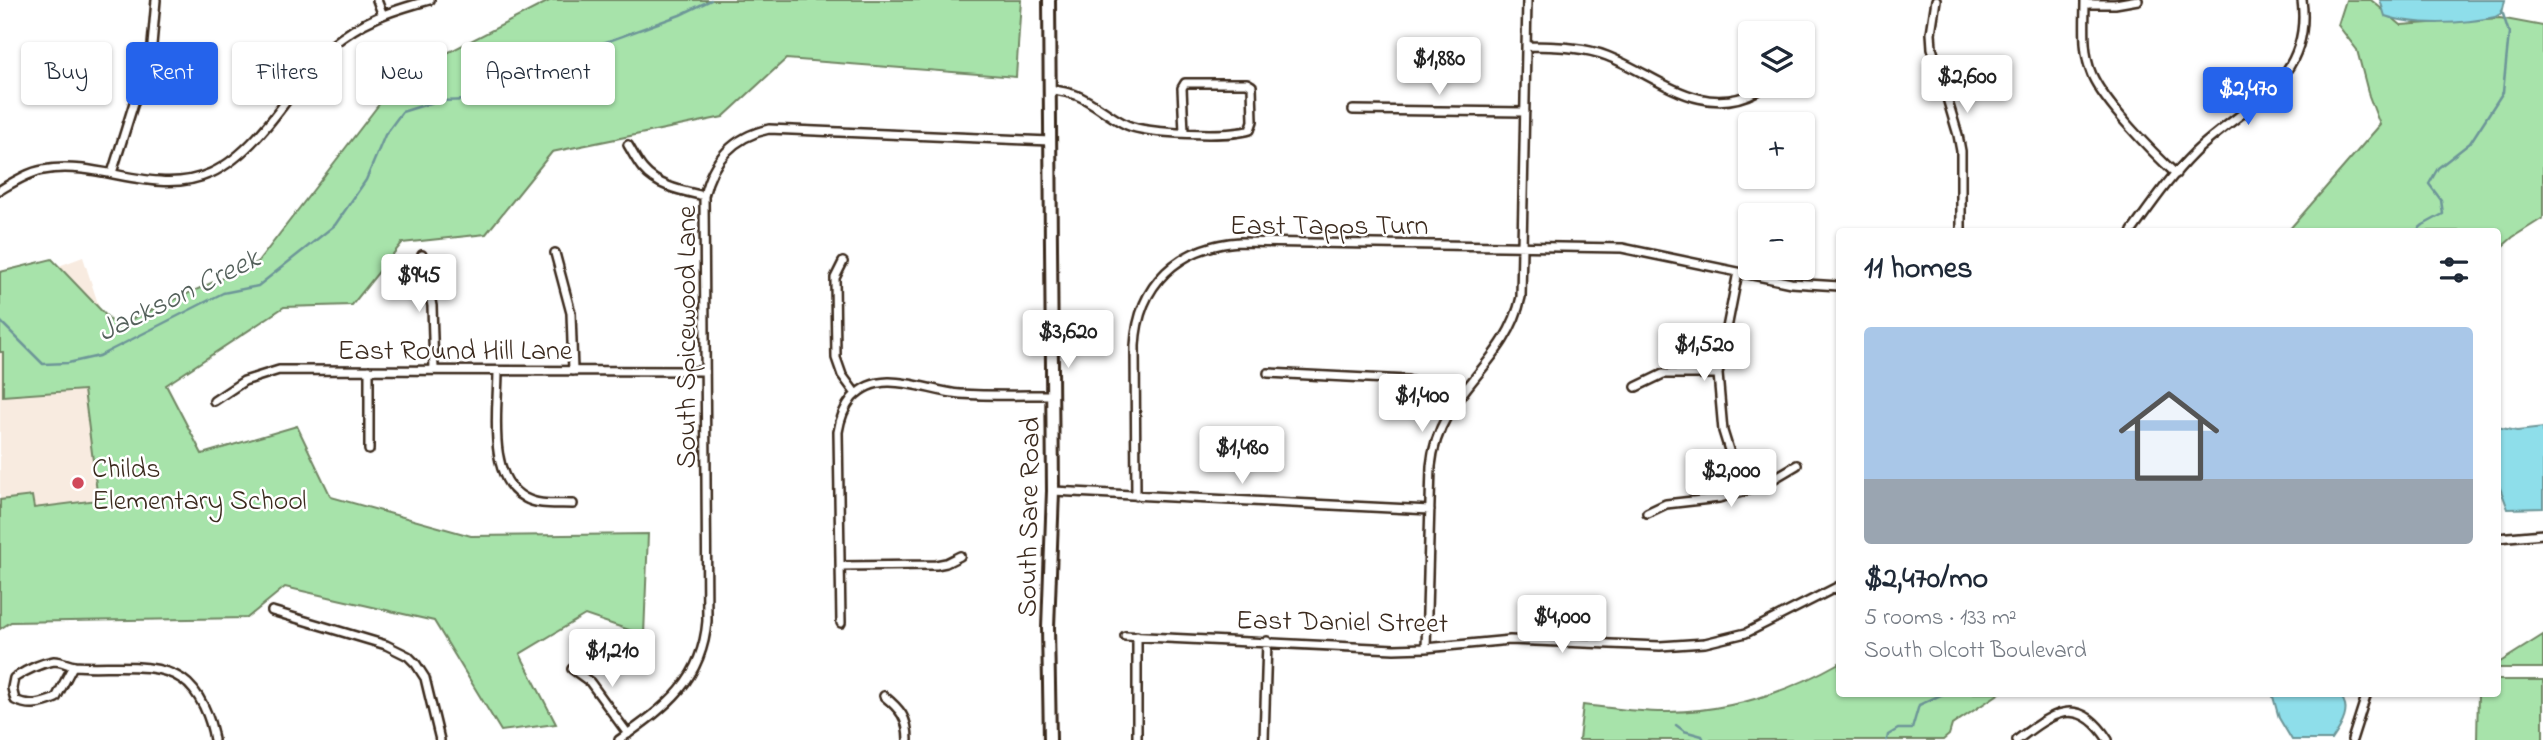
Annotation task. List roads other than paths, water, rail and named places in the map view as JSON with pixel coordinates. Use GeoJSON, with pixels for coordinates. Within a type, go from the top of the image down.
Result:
{"type":"FeatureCollection","features":[{"type":"Feature","properties":{"kind":"main road","name":"South Sare Road"},"geometry":{"type":"LineString","coordinates":[[1049,0],[1054,491],[1048,628],[1050,740]]}},
{"type":"Feature","properties":{"kind":"street"},"geometry":{"type":"LineString","coordinates":[[112,173],[152,45],[156,0]]}},
{"type":"Feature","properties":{"kind":"street"},"geometry":{"type":"LineString","coordinates":[[377,0],[383,13]]}},
{"type":"Feature","properties":{"kind":"street"},"geometry":{"type":"LineString","coordinates":[[0,190],[41,170],[67,167],[160,182],[184,181],[211,173],[233,160],[251,142],[293,93],[315,59],[344,35],[383,13],[430,0]]}},
{"type":"Feature","properties":{"kind":"street"},"geometry":{"type":"LineString","coordinates":[[1426,648],[1431,466],[1435,441],[1444,418],[1513,325],[1521,297],[1527,0]]}},
{"type":"Feature","properties":{"kind":"street"},"geometry":{"type":"LineString","coordinates":[[1936,0],[1931,33],[1932,48],[1961,151],[1961,228]]}},
{"type":"Feature","properties":{"kind":"street"},"geometry":{"type":"LineString","coordinates":[[2138,0],[2115,5],[2085,2],[2085,43],[2092,75],[2112,104],[2147,146],[2176,174]]}},
{"type":"Feature","properties":{"kind":"street"},"geometry":{"type":"LineString","coordinates":[[2134,228],[2193,155],[2274,88],[2288,72],[2297,54],[2303,32],[2302,0]]}},
{"type":"Feature","properties":{"kind":"street"},"geometry":{"type":"LineString","coordinates":[[1527,46],[1571,47],[1596,52],[1688,96],[1735,101],[1742,98]]}},
{"type":"Feature","properties":{"kind":"street"},"geometry":{"type":"LineString","coordinates":[[1050,89],[1076,95],[1124,124],[1136,128],[1184,132],[1240,133],[1250,130],[1253,121],[1252,86],[1247,83],[1185,83],[1182,88],[1184,132]]}},
{"type":"Feature","properties":{"kind":"street"},"geometry":{"type":"LineString","coordinates":[[1353,110],[1525,112]]}},
{"type":"Feature","properties":{"kind":"street","name":"South Spicewood Lane"},"geometry":{"type":"LineString","coordinates":[[619,740],[668,704],[684,687],[696,667],[705,639],[708,621],[704,196],[710,174],[727,150],[750,135],[769,129],[1050,141]]}},
{"type":"Feature","properties":{"kind":"street"},"geometry":{"type":"LineString","coordinates":[[628,145],[646,173],[659,182],[704,196]]}},
{"type":"Feature","properties":{"kind":"street","name":"East Tapps Turn"},"geometry":{"type":"LineString","coordinates":[[1136,496],[1136,325],[1155,283],[1190,254],[1223,243],[1240,242],[1622,248],[1738,272]]}},
{"type":"Feature","properties":{"kind":"street"},"geometry":{"type":"LineString","coordinates":[[555,253],[571,313],[573,371]]}},
{"type":"Feature","properties":{"kind":"street"},"geometry":{"type":"LineString","coordinates":[[422,255],[432,306],[433,370]]}},
{"type":"Feature","properties":{"kind":"street"},"geometry":{"type":"LineString","coordinates":[[843,262],[835,278],[836,358],[842,375],[856,394]]}},
{"type":"Feature","properties":{"kind":"street"},"geometry":{"type":"LineString","coordinates":[[1738,272],[1717,374],[1723,431],[1742,492]]}},
{"type":"Feature","properties":{"kind":"street","name":"East Tapps Turn"},"geometry":{"type":"LineString","coordinates":[[1777,280],[1836,286]]}},
{"type":"Feature","properties":{"kind":"street","name":"East Round Hill Lane"},"geometry":{"type":"LineString","coordinates":[[214,401],[232,387],[267,372],[291,370],[705,371]]}},
{"type":"Feature","properties":{"kind":"street"},"geometry":{"type":"LineString","coordinates":[[369,370],[369,450]]}},
{"type":"Feature","properties":{"kind":"street"},"geometry":{"type":"LineString","coordinates":[[498,371],[499,463],[505,479],[526,499],[547,503],[573,503]]}},
{"type":"Feature","properties":{"kind":"street"},"geometry":{"type":"LineString","coordinates":[[1268,373],[1406,380],[1439,391],[1456,402]]}},
{"type":"Feature","properties":{"kind":"street"},"geometry":{"type":"LineString","coordinates":[[1636,387],[1663,374],[1717,374]]}},
{"type":"Feature","properties":{"kind":"street"},"geometry":{"type":"LineString","coordinates":[[841,623],[838,432],[844,410],[856,394],[875,384],[894,382],[956,393],[1052,395]]}},
{"type":"Feature","properties":{"kind":"street"},"geometry":{"type":"LineString","coordinates":[[1647,513],[1666,503],[1719,498],[1742,492],[1768,482],[1797,465]]}},
{"type":"Feature","properties":{"kind":"street"},"geometry":{"type":"LineString","coordinates":[[1054,491],[1430,510]]}},
{"type":"Feature","properties":{"kind":"street"},"geometry":{"type":"LineString","coordinates":[[2501,538],[2543,534]]}},
{"type":"Feature","properties":{"kind":"street"},"geometry":{"type":"LineString","coordinates":[[840,566],[936,565],[960,555]]}},
{"type":"Feature","properties":{"kind":"street","name":"East Daniel Street"},"geometry":{"type":"LineString","coordinates":[[1125,636],[1394,649],[1510,639],[1660,646],[1705,643],[1758,628],[1836,588]]}},
{"type":"Feature","properties":{"kind":"street"},"geometry":{"type":"LineString","coordinates":[[272,611],[386,645],[408,656],[425,678],[440,740]]}},
{"type":"Feature","properties":{"kind":"street"},"geometry":{"type":"LineString","coordinates":[[1137,636],[1137,740]]}},
{"type":"Feature","properties":{"kind":"street"},"geometry":{"type":"LineString","coordinates":[[1264,740],[1267,641]]}},
{"type":"Feature","properties":{"kind":"street"},"geometry":{"type":"LineString","coordinates":[[74,666],[56,698],[34,705],[24,705],[15,700],[12,688],[14,678],[55,661],[74,666],[126,666],[156,670],[179,677],[189,684],[201,702],[214,740]]}},
{"type":"Feature","properties":{"kind":"street"},"geometry":{"type":"LineString","coordinates":[[572,669],[590,682],[628,734]]}},
{"type":"Feature","properties":{"kind":"street"},"geometry":{"type":"LineString","coordinates":[[884,696],[903,714],[908,740]]}},
{"type":"Feature","properties":{"kind":"street"},"geometry":{"type":"LineString","coordinates":[[2352,740],[2366,697]]}},
{"type":"Feature","properties":{"kind":"street"},"geometry":{"type":"LineString","coordinates":[[2017,740],[2050,716],[2068,712],[2092,721],[2108,740]]}},
{"type":"Feature","properties":{"kind":"water"},"geometry":{"type":"Polygon","coordinates":[[[2380,0],[2505,0],[2502,13],[2495,17],[2440,23],[2385,16],[2380,0]]]}},
{"type":"Feature","properties":{"kind":"water"},"geometry":{"type":"Polygon","coordinates":[[[2501,428],[2517,431],[2543,428],[2543,508],[2508,509],[2501,491],[2501,428]]]}},
{"type":"Feature","properties":{"kind":"water"},"geometry":{"type":"Polygon","coordinates":[[[2273,697],[2341,697],[2346,711],[2332,740],[2292,740],[2279,718],[2273,697]]]}},
{"type":"Feature","properties":{"kind":"waterway","name":"Jackson Creek"},"geometry":{"type":"LineString","coordinates":[[0,321],[43,364],[68,363],[99,356],[223,293],[258,286],[335,225],[366,180],[385,135],[402,112],[437,101],[474,100],[584,50],[680,15],[711,0]]}},
{"type":"Feature","properties":{"kind":"waterway"},"geometry":{"type":"LineString","coordinates":[[2420,228],[2443,214],[2441,200],[2429,184],[2438,168],[2470,143],[2503,92],[2509,33],[2502,11]]}},
{"type":"Feature","properties":{"kind":"waterway"},"geometry":{"type":"LineString","coordinates":[[1887,740],[1888,735],[1898,729],[1912,729],[1919,705],[1936,697]]}},
{"type":"Feature","properties":{"kind":"waterway"},"geometry":{"type":"LineString","coordinates":[[1676,725],[1684,731],[1702,736],[1704,740]]}},
{"type":"Feature","properties":{"kind":"place","name":"Childs Elementary School"},"geometry":{"type":"Point","coordinates":[78,483]}}]}
